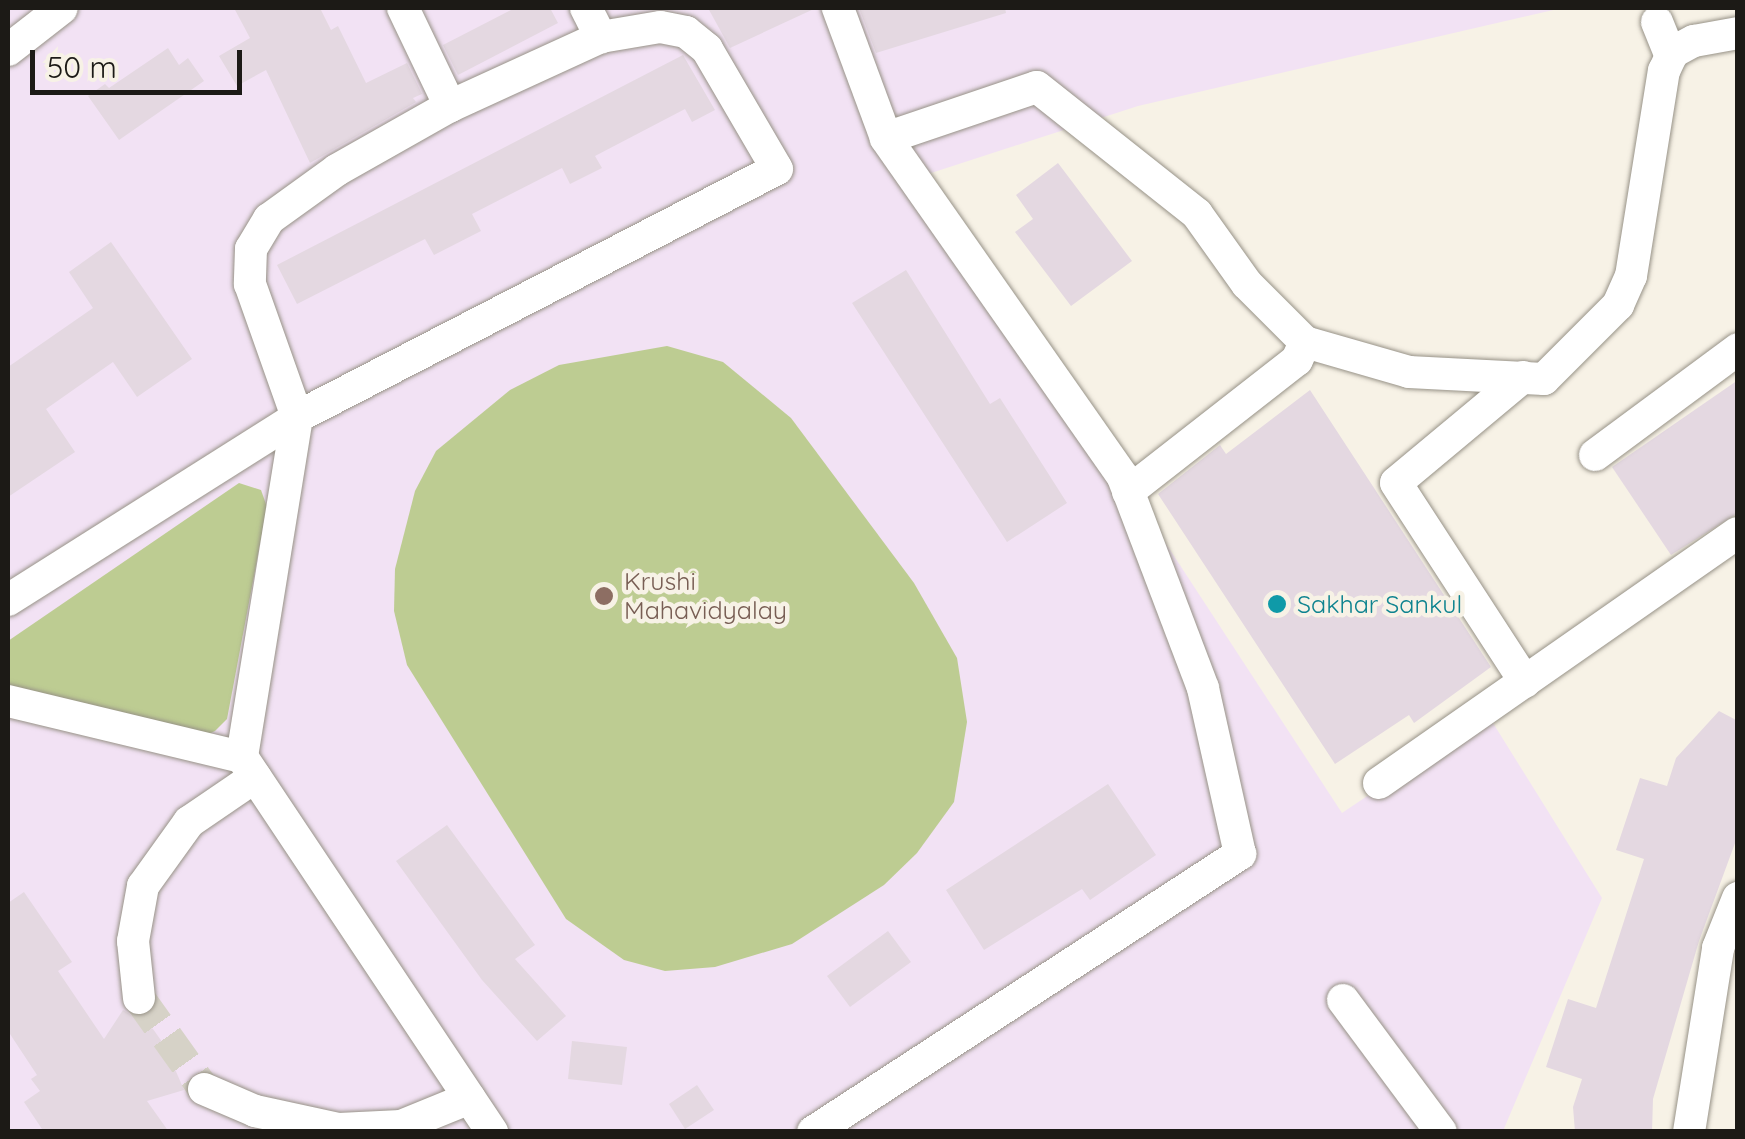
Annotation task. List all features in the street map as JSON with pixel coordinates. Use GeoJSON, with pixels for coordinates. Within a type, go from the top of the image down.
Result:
{"type":"FeatureCollection","features":[{"type":"Feature","properties":{"kind":"lane"},"geometry":{"type":"LineString","coordinates":[[8,50],[62,8]]}},
{"type":"Feature","properties":{"kind":"lane"},"geometry":{"type":"LineString","coordinates":[[403,8],[450,106]]}},
{"type":"Feature","properties":{"kind":"lane"},"geometry":{"type":"LineString","coordinates":[[586,8],[601,38]]}},
{"type":"Feature","properties":{"kind":"lane"},"geometry":{"type":"LineString","coordinates":[[813,1132],[1240,854],[1203,688],[1122,477],[886,138],[838,8]]}},
{"type":"Feature","properties":{"kind":"lane"},"geometry":{"type":"LineString","coordinates":[[1657,22],[1672,56]]}},
{"type":"Feature","properties":{"kind":"lane"},"geometry":{"type":"LineString","coordinates":[[8,600],[297,417],[777,169],[706,50],[686,32],[660,27],[601,38],[450,106],[337,170],[269,218],[252,249],[250,284],[297,417],[248,767],[190,822],[143,886],[132,941],[139,998]]}},
{"type":"Feature","properties":{"kind":"lane"},"geometry":{"type":"LineString","coordinates":[[886,138],[1037,87],[1197,214],[1246,284],[1305,342],[1409,372],[1544,378],[1618,305],[1630,276],[1664,71],[1672,56],[1694,41],[1738,33]]}},
{"type":"Feature","properties":{"kind":"lane"},"geometry":{"type":"LineString","coordinates":[[1128,492],[1297,360],[1305,342]]}},
{"type":"Feature","properties":{"kind":"lane"},"geometry":{"type":"LineString","coordinates":[[1594,455],[1738,349]]}},
{"type":"Feature","properties":{"kind":"lane"},"geometry":{"type":"LineString","coordinates":[[1522,378],[1396,483],[1525,682]]}},
{"type":"Feature","properties":{"kind":"lane"},"geometry":{"type":"LineString","coordinates":[[1378,784],[1738,533]]}},
{"type":"Feature","properties":{"kind":"lane"},"geometry":{"type":"LineString","coordinates":[[8,701],[248,767],[492,1132]]}},
{"type":"Feature","properties":{"kind":"lane"},"geometry":{"type":"LineString","coordinates":[[1689,1132],[1718,948],[1738,898]]}},
{"type":"Feature","properties":{"kind":"lane"},"geometry":{"type":"LineString","coordinates":[[1343,1000],[1440,1132]]}},
{"type":"Feature","properties":{"kind":"lane"},"geometry":{"type":"LineString","coordinates":[[204,1089],[255,1110],[339,1129],[400,1126],[470,1098]]}},
{"type":"Feature","properties":{"kind":"shaded area","name":"Krushi Mahavidyalay"},"geometry":{"type":"Polygon","coordinates":[[[8,8],[1562,8],[1138,106],[925,175],[1342,813],[1488,715],[1602,898],[1503,1131],[8,1131],[8,8]]]}},
{"type":"Feature","properties":{"kind":"green space"},"geometry":{"type":"Polygon","coordinates":[[[667,346],[723,362],[791,418],[914,583],[957,658],[967,722],[954,802],[917,853],[884,885],[792,944],[715,967],[665,971],[624,960],[566,919],[407,665],[394,611],[395,569],[415,491],[436,451],[510,390],[559,365],[667,346]]]}},
{"type":"Feature","properties":{"kind":"green space"},"geometry":{"type":"Polygon","coordinates":[[[239,483],[261,490],[267,507],[227,719],[215,731],[194,741],[8,691],[8,641],[239,483]]]}},
{"type":"Feature","properties":{"kind":"building"},"geometry":{"type":"Polygon","coordinates":[[[234,8],[320,8],[331,30],[338,26],[366,83],[407,63],[422,94],[413,98],[416,102],[310,163],[266,70],[237,86],[219,56],[250,38],[234,8]]]}},
{"type":"Feature","properties":{"kind":"building"},"geometry":{"type":"Polygon","coordinates":[[[515,8],[550,8],[558,23],[458,75],[443,45],[515,8]]]}},
{"type":"Feature","properties":{"kind":"building"},"geometry":{"type":"Polygon","coordinates":[[[708,8],[816,8],[730,48],[708,8]]]}},
{"type":"Feature","properties":{"kind":"building"},"geometry":{"type":"Polygon","coordinates":[[[859,8],[1005,8],[1006,13],[876,53],[859,8]]]}},
{"type":"Feature","properties":{"kind":"building"},"geometry":{"type":"Polygon","coordinates":[[[168,48],[179,65],[188,58],[204,81],[119,140],[88,96],[105,84],[109,88],[168,48]]]}},
{"type":"Feature","properties":{"kind":"building"},"geometry":{"type":"Polygon","coordinates":[[[683,55],[715,110],[692,122],[685,109],[595,156],[602,168],[570,184],[562,168],[472,214],[481,231],[434,255],[425,239],[297,304],[277,265],[683,55]]]}},
{"type":"Feature","properties":{"kind":"building"},"geometry":{"type":"Polygon","coordinates":[[[1058,163],[1132,261],[1071,306],[1015,232],[1033,219],[1016,195],[1058,163]]]}},
{"type":"Feature","properties":{"kind":"building"},"geometry":{"type":"Polygon","coordinates":[[[111,242],[192,359],[137,397],[113,362],[46,409],[75,452],[8,497],[8,367],[93,308],[69,272],[111,242]]]}},
{"type":"Feature","properties":{"kind":"building"},"geometry":{"type":"Polygon","coordinates":[[[906,270],[990,404],[1000,398],[1067,503],[1007,542],[852,303],[906,270]]]}},
{"type":"Feature","properties":{"kind":"building"},"geometry":{"type":"Polygon","coordinates":[[[1738,380],[1738,513],[1671,555],[1612,467],[1738,380]]]}},
{"type":"Feature","properties":{"kind":"building"},"geometry":{"type":"Polygon","coordinates":[[[1310,390],[1491,667],[1414,723],[1409,715],[1335,764],[1158,494],[1220,445],[1226,454],[1310,390]]]}},
{"type":"Feature","properties":{"kind":"building"},"geometry":{"type":"Polygon","coordinates":[[[1719,711],[1738,721],[1738,835],[1699,941],[1653,1099],[1652,1132],[1575,1132],[1573,1107],[1582,1079],[1546,1067],[1568,999],[1596,1008],[1644,859],[1616,850],[1640,778],[1667,786],[1676,758],[1719,711]]]}},
{"type":"Feature","properties":{"kind":"building"},"geometry":{"type":"Polygon","coordinates":[[[1108,784],[1156,855],[1090,900],[1082,889],[984,950],[946,890],[1108,784]]]}},
{"type":"Feature","properties":{"kind":"building"},"geometry":{"type":"Polygon","coordinates":[[[447,825],[535,945],[515,959],[566,1016],[537,1041],[482,980],[396,861],[447,825]]]}},
{"type":"Feature","properties":{"kind":"building"},"geometry":{"type":"Polygon","coordinates":[[[24,892],[72,962],[58,971],[104,1039],[123,1010],[153,1029],[165,1046],[184,1090],[147,1101],[169,1132],[44,1132],[24,1102],[40,1091],[31,1079],[37,1075],[8,1031],[8,903],[24,892]]]}},
{"type":"Feature","properties":{"kind":"building"},"geometry":{"type":"Polygon","coordinates":[[[888,931],[911,962],[850,1007],[827,976],[888,931]]]}},
{"type":"Feature","properties":{"kind":"building"},"geometry":{"type":"Polygon","coordinates":[[[572,1041],[627,1047],[622,1085],[568,1079],[572,1041]]]}},
{"type":"Feature","properties":{"kind":"building"},"geometry":{"type":"Polygon","coordinates":[[[697,1085],[714,1110],[685,1129],[669,1104],[697,1085]]]}},
{"type":"Feature","properties":{"kind":"tunnel"},"geometry":{"type":"LineString","coordinates":[[139,998],[204,1089]]}},
{"type":"Feature","properties":{"kind":"place","name":"Krushi Mahavidyalay"},"geometry":{"type":"Point","coordinates":[604,596]}},
{"type":"Feature","properties":{"kind":"place","name":"Sakhar Sankul"},"geometry":{"type":"Point","coordinates":[1277,604]}}]}
